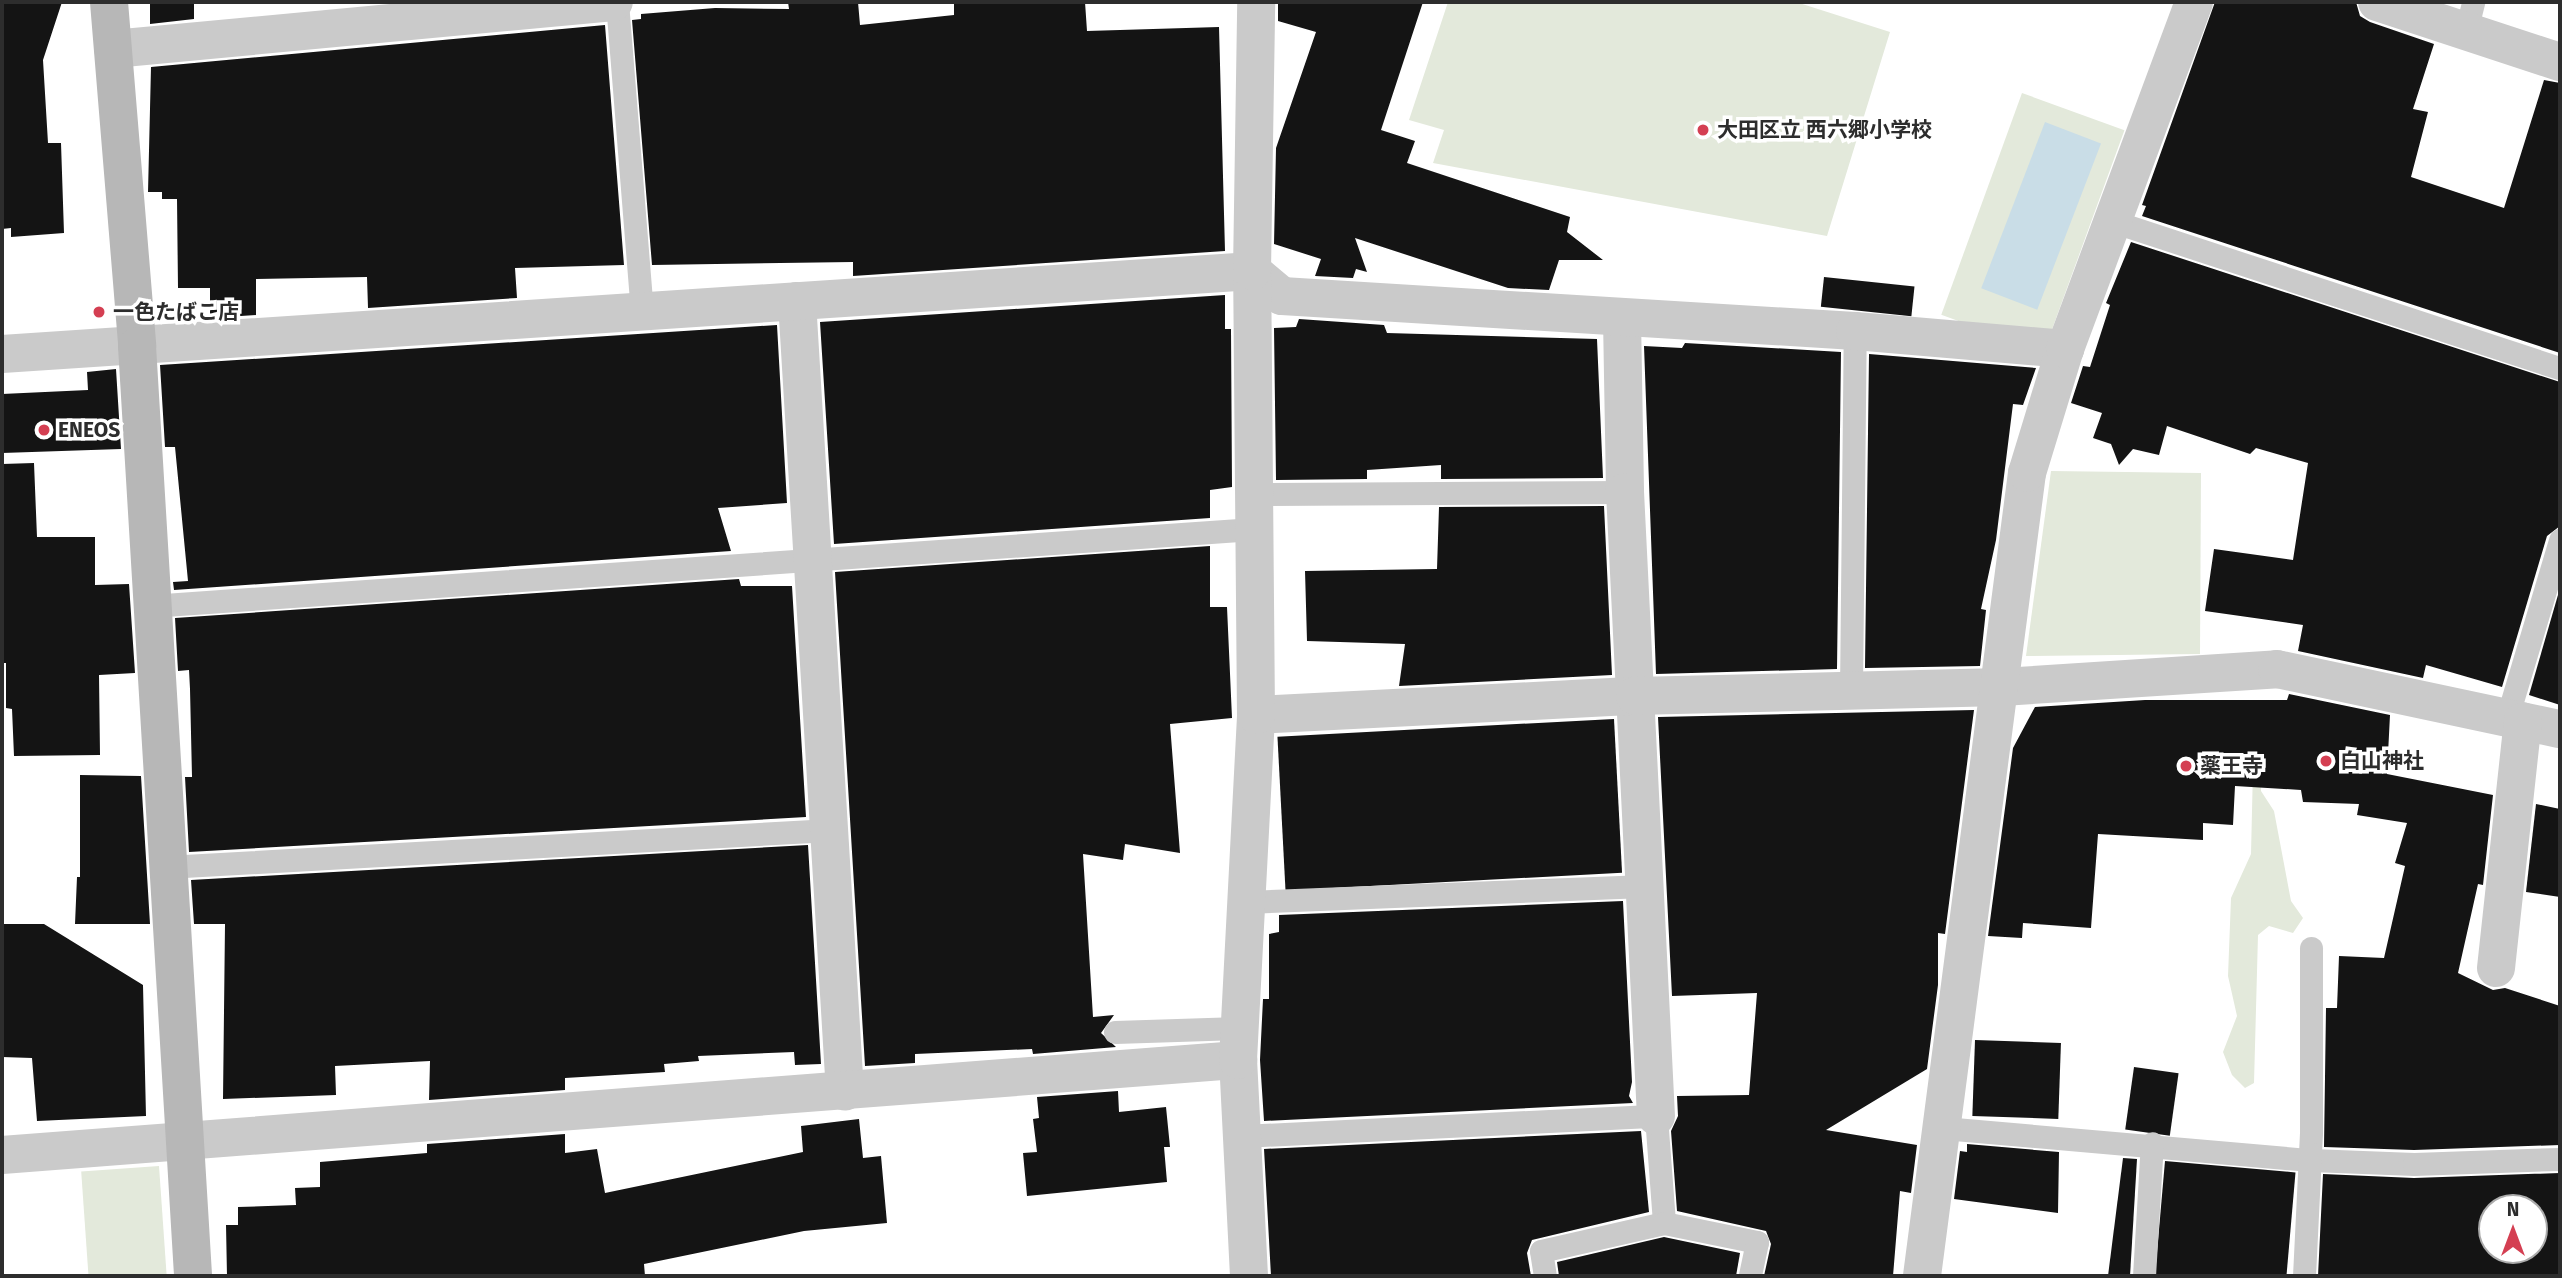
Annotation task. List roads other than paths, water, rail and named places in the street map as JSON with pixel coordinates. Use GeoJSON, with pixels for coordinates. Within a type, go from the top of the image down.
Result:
{"type":"FeatureCollection","features":[{"type":"Feature","properties":{"kind":"street"},"geometry":{"type":"LineString","coordinates":[[109,2],[137,346],[150,606],[193,1276]]}},
{"type":"Feature","properties":{"kind":"street"},"geometry":{"type":"LineString","coordinates":[[113,49],[616,2]]}},
{"type":"Feature","properties":{"kind":"street"},"geometry":{"type":"LineString","coordinates":[[1249,1276],[1238,1044],[1237,951],[1246,902],[1255,715],[1252,271],[1256,2]]}},
{"type":"Feature","properties":{"kind":"street"},"geometry":{"type":"LineString","coordinates":[[1922,1276],[2027,473],[2065,349],[2194,2]]}},
{"type":"Feature","properties":{"kind":"street"},"geometry":{"type":"LineString","coordinates":[[2377,2],[2470,16],[2560,62]]}},
{"type":"Feature","properties":{"kind":"street"},"geometry":{"type":"LineString","coordinates":[[2,354],[1252,271],[1282,296],[1856,331],[2065,349]]}},
{"type":"Feature","properties":{"kind":"street"},"geometry":{"type":"LineString","coordinates":[[797,301],[845,1092]]}},
{"type":"Feature","properties":{"kind":"street"},"geometry":{"type":"LineString","coordinates":[[1622,318],[1625,492],[1656,1116]]}},
{"type":"Feature","properties":{"kind":"street"},"geometry":{"type":"LineString","coordinates":[[1255,715],[1635,696],[2001,687],[2277,669],[2560,729]]}},
{"type":"Feature","properties":{"kind":"street"},"geometry":{"type":"LineString","coordinates":[[2496,968],[2515,720]]}},
{"type":"Feature","properties":{"kind":"street"},"geometry":{"type":"LineString","coordinates":[[2,1156],[845,1092],[1238,1044]]}},
{"type":"Feature","properties":{"kind":"lane"},"geometry":{"type":"LineString","coordinates":[[616,2],[642,312]]}},
{"type":"Feature","properties":{"kind":"lane"},"geometry":{"type":"LineString","coordinates":[[2112,221],[2560,368]]}},
{"type":"Feature","properties":{"kind":"lane"},"geometry":{"type":"LineString","coordinates":[[1851,691],[1856,331]]}},
{"type":"Feature","properties":{"kind":"lane"},"geometry":{"type":"LineString","coordinates":[[150,606],[813,558],[1254,512],[1625,492]]}},
{"type":"Feature","properties":{"kind":"lane"},"geometry":{"type":"LineString","coordinates":[[2515,720],[2560,540]]}},
{"type":"Feature","properties":{"kind":"lane"},"geometry":{"type":"LineString","coordinates":[[166,867],[830,830]]}},
{"type":"Feature","properties":{"kind":"lane"},"geometry":{"type":"LineString","coordinates":[[1246,902],[1645,886]]}},
{"type":"Feature","properties":{"kind":"lane"},"geometry":{"type":"LineString","coordinates":[[2304,1276],[2311,1160],[2311,948]]}},
{"type":"Feature","properties":{"kind":"lane"},"geometry":{"type":"LineString","coordinates":[[1115,1032],[1238,1044]]}},
{"type":"Feature","properties":{"kind":"lane"},"geometry":{"type":"LineString","coordinates":[[1242,1136],[1656,1116],[1664,1223]]}},
{"type":"Feature","properties":{"kind":"lane"},"geometry":{"type":"LineString","coordinates":[[1942,1128],[2152,1143],[2311,1160],[2414,1164],[2560,1159]]}},
{"type":"Feature","properties":{"kind":"lane"},"geometry":{"type":"LineString","coordinates":[[2144,1276],[2152,1143]]}},
{"type":"Feature","properties":{"kind":"lane"},"geometry":{"type":"LineString","coordinates":[[1545,1276],[1541,1251],[1664,1223],[1757,1242],[1750,1276]]}},
{"type":"Feature","properties":{"kind":"water"},"geometry":{"type":"Polygon","coordinates":[[[2045,122],[2101,144],[2037,310],[1981,288],[2045,122]]]}},
{"type":"Feature","properties":{"kind":"place","name":"大田区立 西六郷小学校"},"geometry":{"type":"Point","coordinates":[1703,130]}},
{"type":"Feature","properties":{"kind":"place","name":"一色たばこ店"},"geometry":{"type":"Point","coordinates":[99,312]}},
{"type":"Feature","properties":{"kind":"place","name":"ENEOS"},"geometry":{"type":"Point","coordinates":[44,430]}},
{"type":"Feature","properties":{"kind":"place","name":"白山神社"},"geometry":{"type":"Point","coordinates":[2326,761]}},
{"type":"Feature","properties":{"kind":"place","name":"薬王寺"},"geometry":{"type":"Point","coordinates":[2186,766]}}]}
